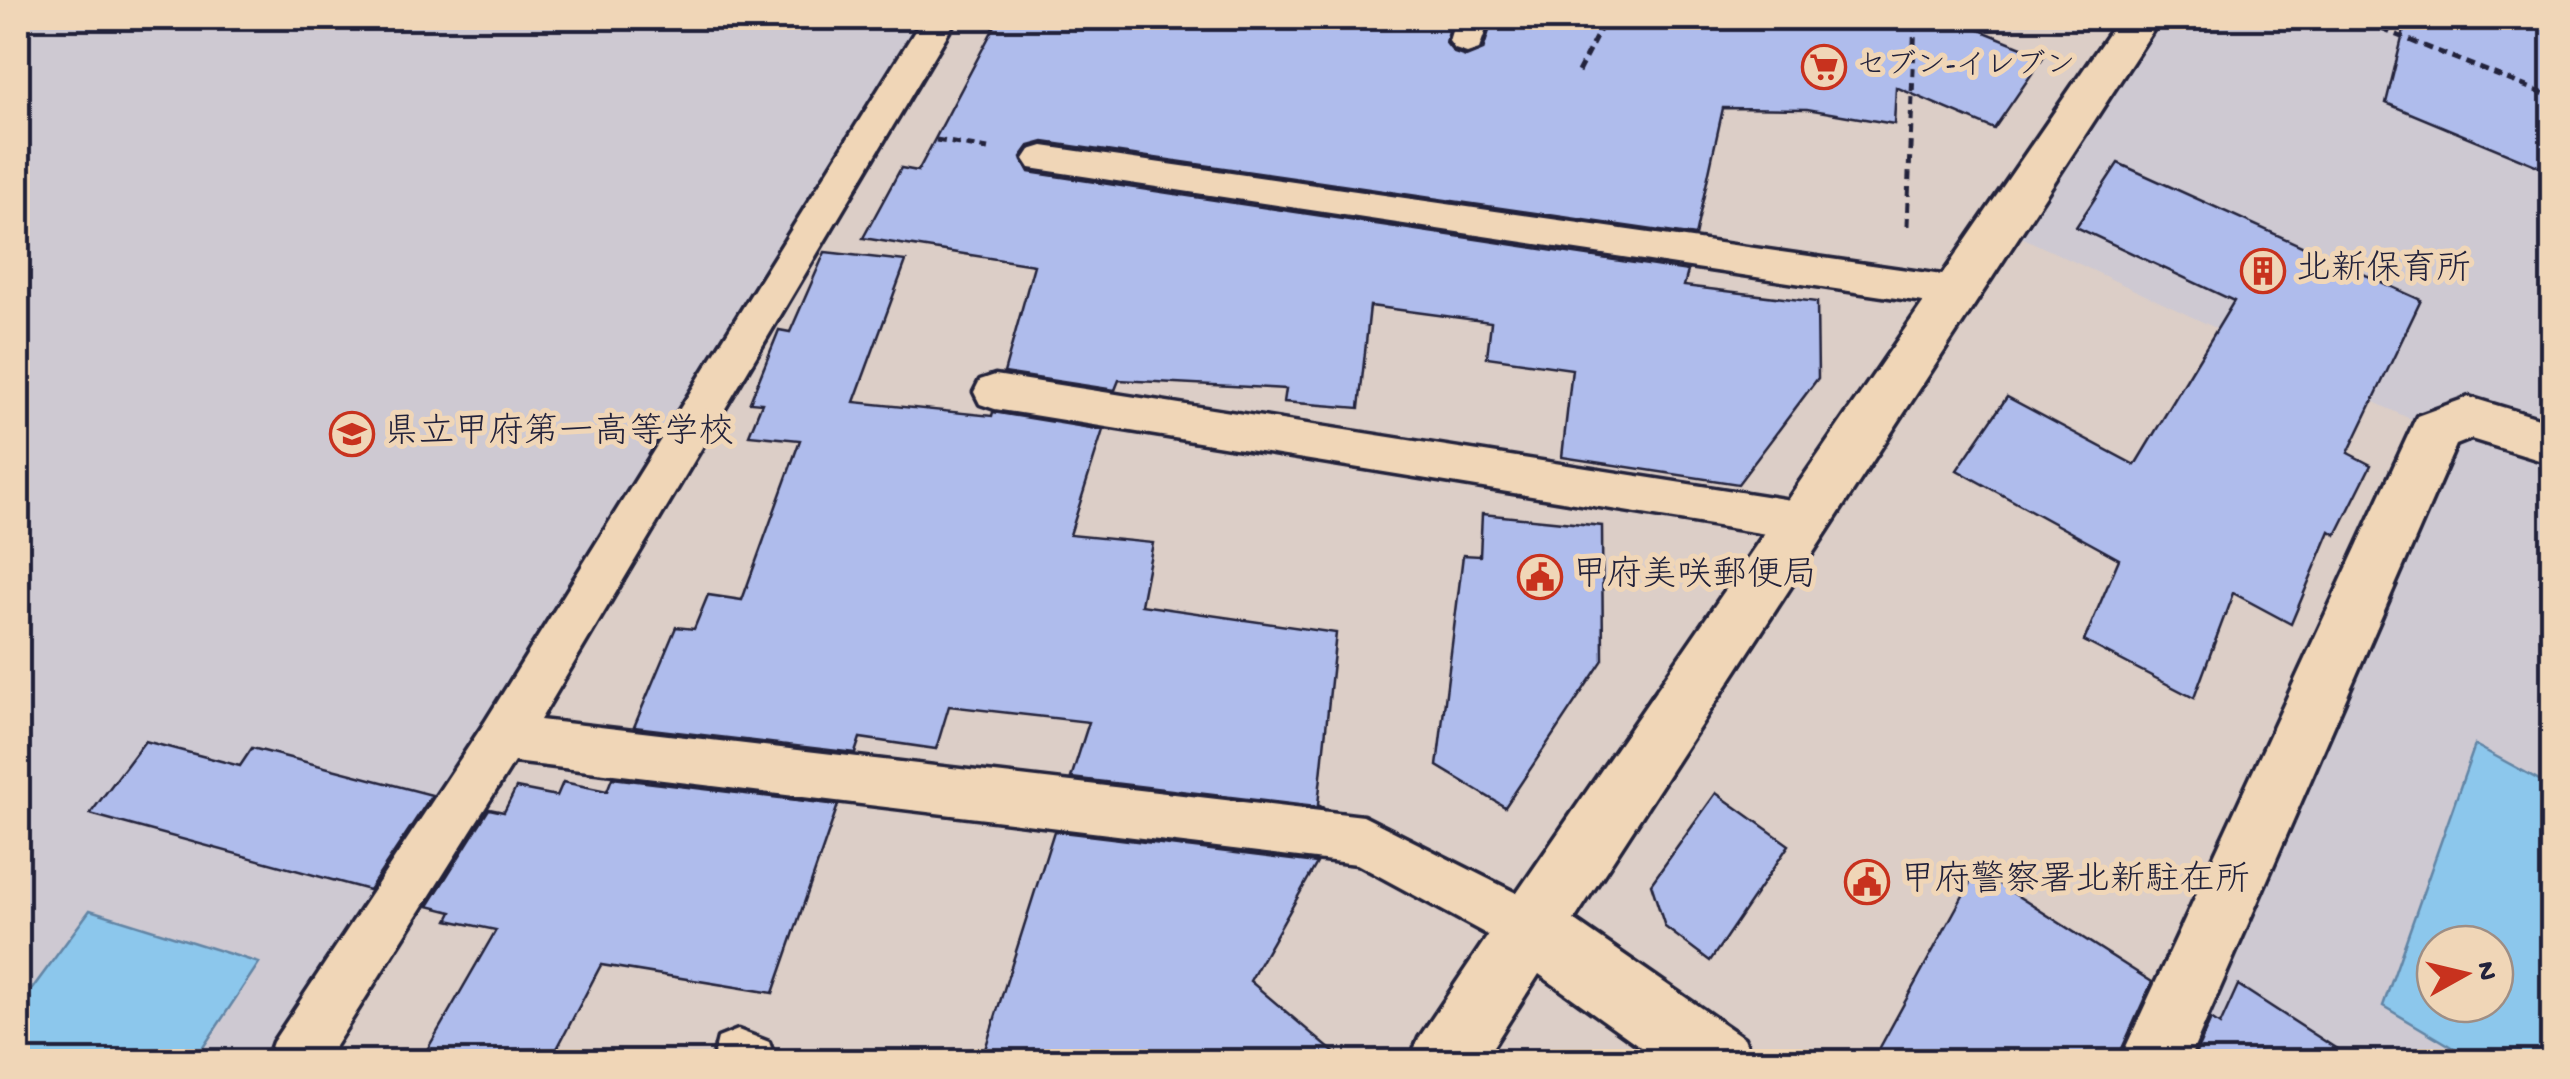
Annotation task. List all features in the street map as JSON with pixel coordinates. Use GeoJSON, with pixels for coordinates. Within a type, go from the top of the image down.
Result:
{"type":"FeatureCollection","features":[{"type":"Feature","properties":{"kind":"street"},"geometry":{"type":"LineString","coordinates":[[1443,1062],[2140,18]]}},
{"type":"Feature","properties":{"kind":"street"},"geometry":{"type":"LineString","coordinates":[[2153,1062],[2436,431],[2469,418],[2552,443]]}},
{"type":"Feature","properties":{"kind":"street"},"geometry":{"type":"LineString","coordinates":[[1531,929],[1720,1062]]}},
{"type":"Feature","properties":{"kind":"lane"},"geometry":{"type":"LineString","coordinates":[[293,1062],[502,738],[940,18]]}},
{"type":"Feature","properties":{"kind":"lane"},"geometry":{"type":"LineString","coordinates":[[1043,158],[1956,292]]}},
{"type":"Feature","properties":{"kind":"lane"},"geometry":{"type":"LineString","coordinates":[[995,392],[1803,522]]}},
{"type":"Feature","properties":{"kind":"lane"},"geometry":{"type":"LineString","coordinates":[[502,738],[1363,840],[1531,929]]}},
{"type":"Feature","properties":{"kind":"path"},"geometry":{"type":"LineString","coordinates":[[1578,72],[1606,18]]}},
{"type":"Feature","properties":{"kind":"path"},"geometry":{"type":"LineString","coordinates":[[1904,285],[1915,18]]}},
{"type":"Feature","properties":{"kind":"path"},"geometry":{"type":"LineString","coordinates":[[2354,18],[2552,97]]}},
{"type":"Feature","properties":{"kind":"path"},"geometry":{"type":"LineString","coordinates":[[871,129],[1043,158]]}},
{"type":"Feature","properties":{"kind":"shaded area","name":"県立甲府第一高等学校"},"geometry":{"type":"Polygon","coordinates":[[[18,18],[940,18],[293,1061],[18,1061],[18,18]]]}},
{"type":"Feature","properties":{"kind":"shaded area"},"geometry":{"type":"Polygon","coordinates":[[[2140,18],[2354,18],[2552,97],[2552,1061],[2153,1061],[2436,431],[2002,228],[2140,18]]]}},
{"type":"Feature","properties":{"kind":"water"},"geometry":{"type":"Polygon","coordinates":[[[2475,745],[2552,787],[2552,1037],[2546,1061],[2476,1061],[2383,1006],[2475,745]]]}},
{"type":"Feature","properties":{"kind":"water"},"geometry":{"type":"Polygon","coordinates":[[[90,910],[259,963],[194,1061],[18,1061],[18,1008],[90,910]]]}},
{"type":"Feature","properties":{"kind":"building"},"geometry":{"type":"Polygon","coordinates":[[[999,18],[1452,18],[1446,43],[1454,53],[1466,57],[1483,50],[1493,18],[1950,18],[2044,56],[1994,129],[1896,87],[1894,124],[1807,109],[1723,108],[1695,236],[1044,142],[1029,146],[1021,157],[1029,172],[1688,271],[1684,286],[1817,302],[1818,378],[1738,484],[1562,457],[1572,369],[1487,357],[1491,322],[1370,306],[1359,408],[1284,402],[1286,389],[1119,380],[1115,390],[1004,373],[1034,265],[863,238],[901,168],[918,171],[999,18]]]}},
{"type":"Feature","properties":{"kind":"building"},"geometry":{"type":"Polygon","coordinates":[[[2407,18],[2552,18],[2552,172],[2386,103],[2407,18]]]}},
{"type":"Feature","properties":{"kind":"building"},"geometry":{"type":"Polygon","coordinates":[[[2118,163],[2421,300],[2348,453],[2371,465],[2336,535],[2330,531],[2291,624],[2233,593],[2194,698],[2084,641],[2119,559],[1957,470],[2007,397],[2135,465],[2234,301],[2076,227],[2118,163]]]}},
{"type":"Feature","properties":{"kind":"building"},"geometry":{"type":"Polygon","coordinates":[[[825,252],[906,261],[854,402],[992,416],[993,412],[1103,430],[1070,535],[1153,543],[1141,605],[1336,633],[1318,805],[1324,808],[1071,778],[1089,722],[949,706],[936,749],[860,738],[855,753],[634,727],[676,627],[694,629],[708,595],[742,600],[800,440],[749,435],[762,403],[750,402],[779,330],[790,332],[825,252]]]}},
{"type":"Feature","properties":{"kind":"building"},"geometry":{"type":"Polygon","coordinates":[[[1482,514],[1602,526],[1603,660],[1505,807],[1437,766],[1463,555],[1480,556],[1482,514]]]}},
{"type":"Feature","properties":{"kind":"building"},"geometry":{"type":"Polygon","coordinates":[[[145,741],[240,766],[252,748],[432,795],[369,890],[90,814],[145,741]]]}},
{"type":"Feature","properties":{"kind":"building"},"geometry":{"type":"Polygon","coordinates":[[[612,778],[838,805],[773,993],[601,965],[550,1062],[420,1062],[496,930],[448,920],[452,912],[428,906],[489,809],[504,812],[516,788],[557,796],[563,782],[607,791],[612,778]]]}},
{"type":"Feature","properties":{"kind":"building"},"geometry":{"type":"Polygon","coordinates":[[[1716,793],[1789,845],[1710,961],[1665,927],[1651,884],[1716,793]]]}},
{"type":"Feature","properties":{"kind":"building"},"geometry":{"type":"Polygon","coordinates":[[[1054,831],[1317,863],[1250,981],[1345,1062],[981,1062],[1054,831]]]}},
{"type":"Feature","properties":{"kind":"building"},"geometry":{"type":"Polygon","coordinates":[[[1977,870],[2152,982],[2116,1062],[1872,1062],[1977,870]]]}},
{"type":"Feature","properties":{"kind":"building"},"geometry":{"type":"Polygon","coordinates":[[[2238,985],[2357,1062],[2192,1062],[2211,1019],[2220,1025],[2238,985]]]}},
{"type":"Feature","properties":{"kind":"place","name":"セブン-イレブン"},"geometry":{"type":"Point","coordinates":[1824,67]}},
{"type":"Feature","properties":{"kind":"place","name":"北新保育所"},"geometry":{"type":"Point","coordinates":[2263,271]}},
{"type":"Feature","properties":{"kind":"place","name":"県立甲府第一高等学校"},"geometry":{"type":"Point","coordinates":[352,434]}},
{"type":"Feature","properties":{"kind":"place","name":"甲府美咲郵便局"},"geometry":{"type":"Point","coordinates":[1540,577]}},
{"type":"Feature","properties":{"kind":"place","name":"甲府警察署北新駐在所"},"geometry":{"type":"Point","coordinates":[1867,882]}}]}
